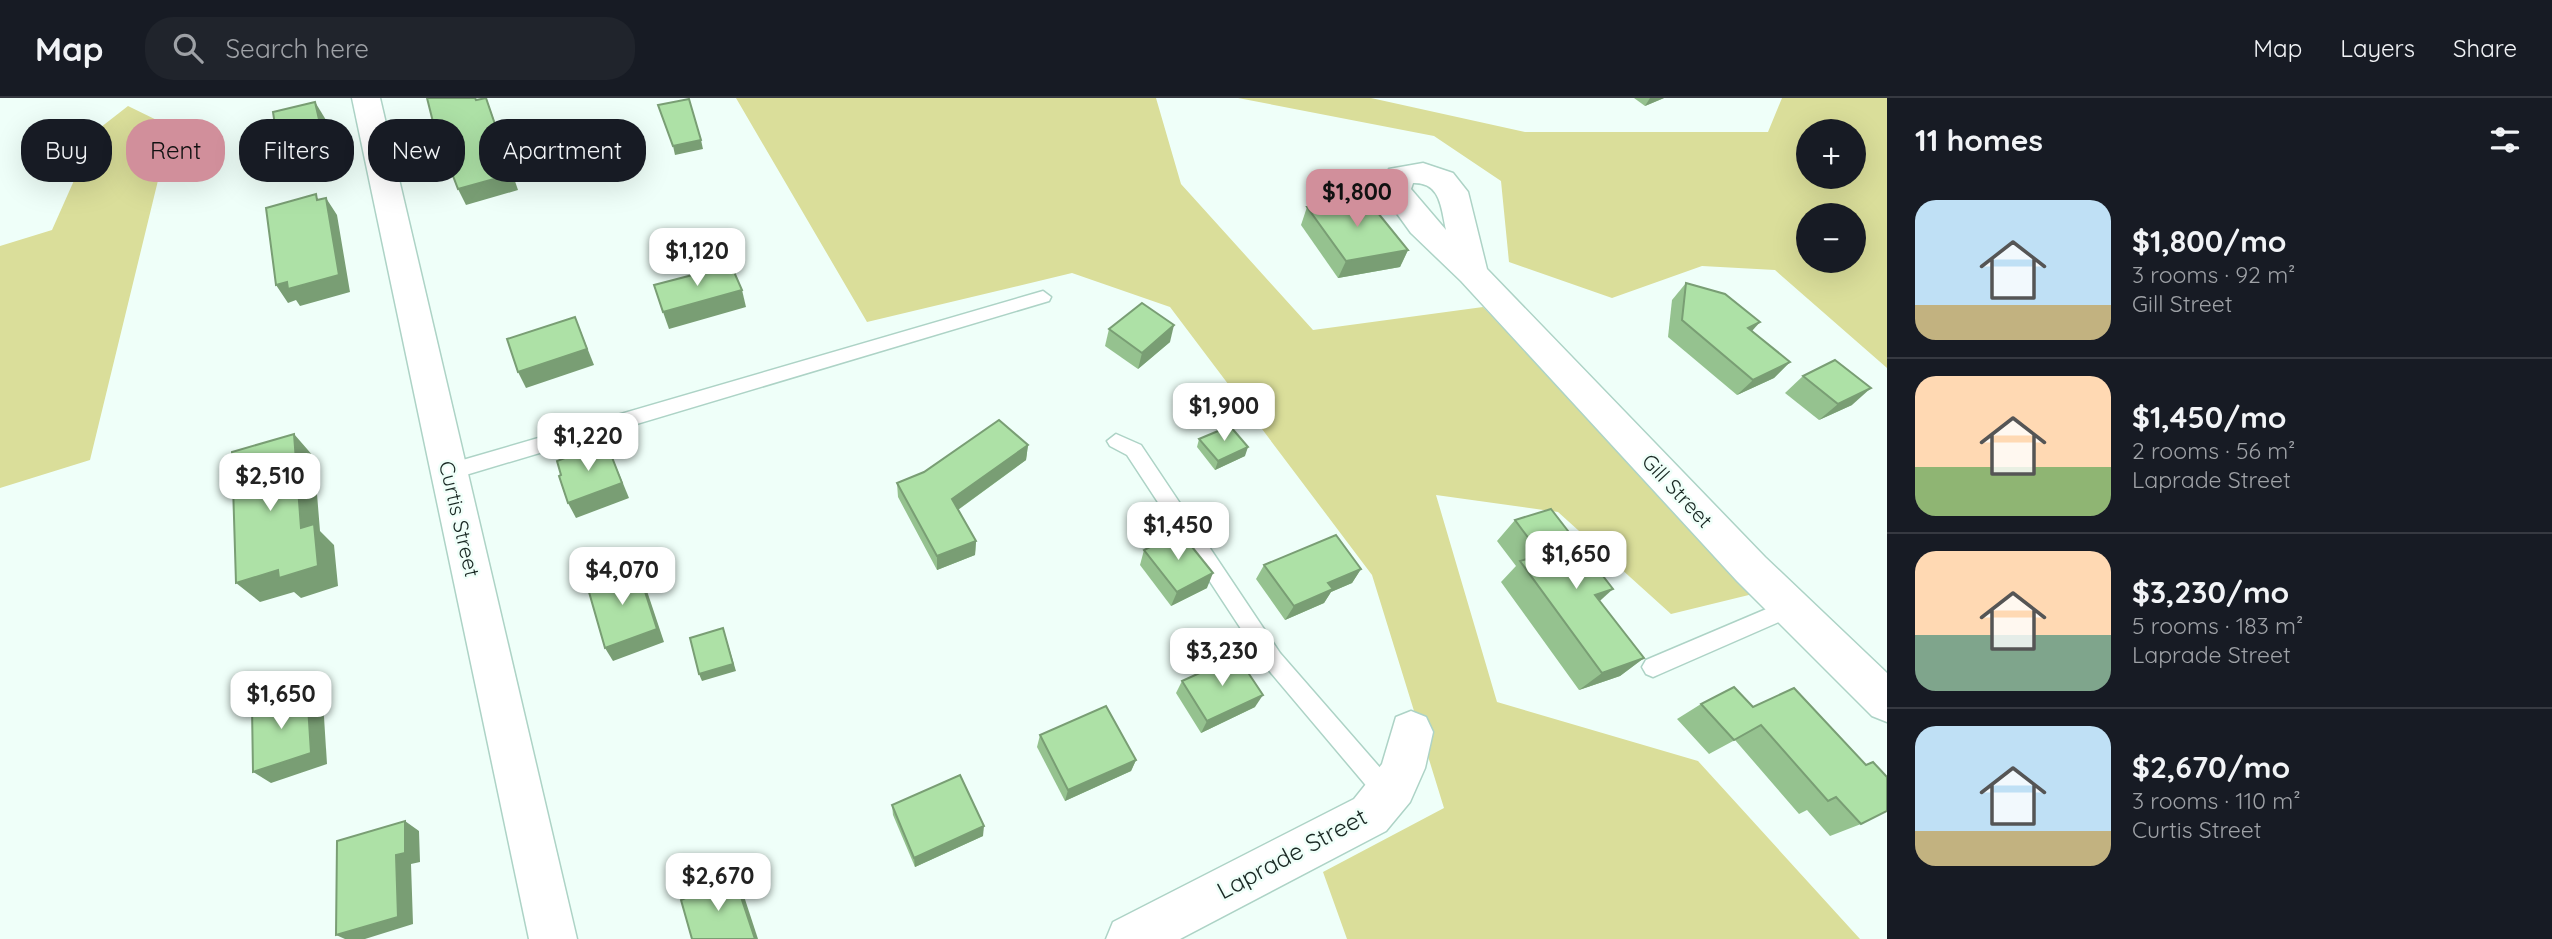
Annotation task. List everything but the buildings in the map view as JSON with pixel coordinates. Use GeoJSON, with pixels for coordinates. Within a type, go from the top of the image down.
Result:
{"type":"FeatureCollection","features":[{"type":"Feature","properties":{"kind":"street","name":"Curtis Street"},"geometry":{"type":"LineString","coordinates":[[366,98],[553,939]]}},
{"type":"Feature","properties":{"kind":"street","name":"Gill Street"},"geometry":{"type":"LineString","coordinates":[[1472,273],[1790,608],[1887,702]]}},
{"type":"Feature","properties":{"kind":"street","name":"Laprade Street"},"geometry":{"type":"LineString","coordinates":[[1130,939],[1370,815],[1389,795],[1406,765],[1411,732]]}},
{"type":"Feature","properties":{"kind":"lane"},"geometry":{"type":"LineString","coordinates":[[449,472],[1043,298]]}},
{"type":"Feature","properties":{"kind":"lane"},"geometry":{"type":"LineString","coordinates":[[1116,441],[1134,450],[1273,660],[1389,795]]}},
{"type":"Feature","properties":{"kind":"lane"},"geometry":{"type":"LineString","coordinates":[[1653,667],[1790,608]]}},
{"type":"Feature","properties":{"kind":"green space"},"geometry":{"type":"Polygon","coordinates":[[[736,98],[1156,98],[1181,184],[1313,330],[1483,307],[1757,593],[1671,614],[1558,512],[1436,495],[1497,702],[1698,761],[1860,939],[1347,939],[1323,872],[1444,808],[1372,575],[1170,307],[1072,273],[867,322],[736,98]]]}},
{"type":"Feature","properties":{"kind":"green space"},"geometry":{"type":"Polygon","coordinates":[[[1238,98],[1371,98],[1525,132],[1768,132],[1782,98],[1887,98],[1887,368],[1775,270],[1702,266],[1612,298],[1509,262],[1501,181],[1434,136],[1238,98]]]}},
{"type":"Feature","properties":{"kind":"green space"},"geometry":{"type":"Polygon","coordinates":[[[128,106],[155,119],[126,119],[126,182],[158,182],[90,460],[0,488],[0,246],[52,230],[73,182],[112,182],[111,119],[128,106]]]}}]}
